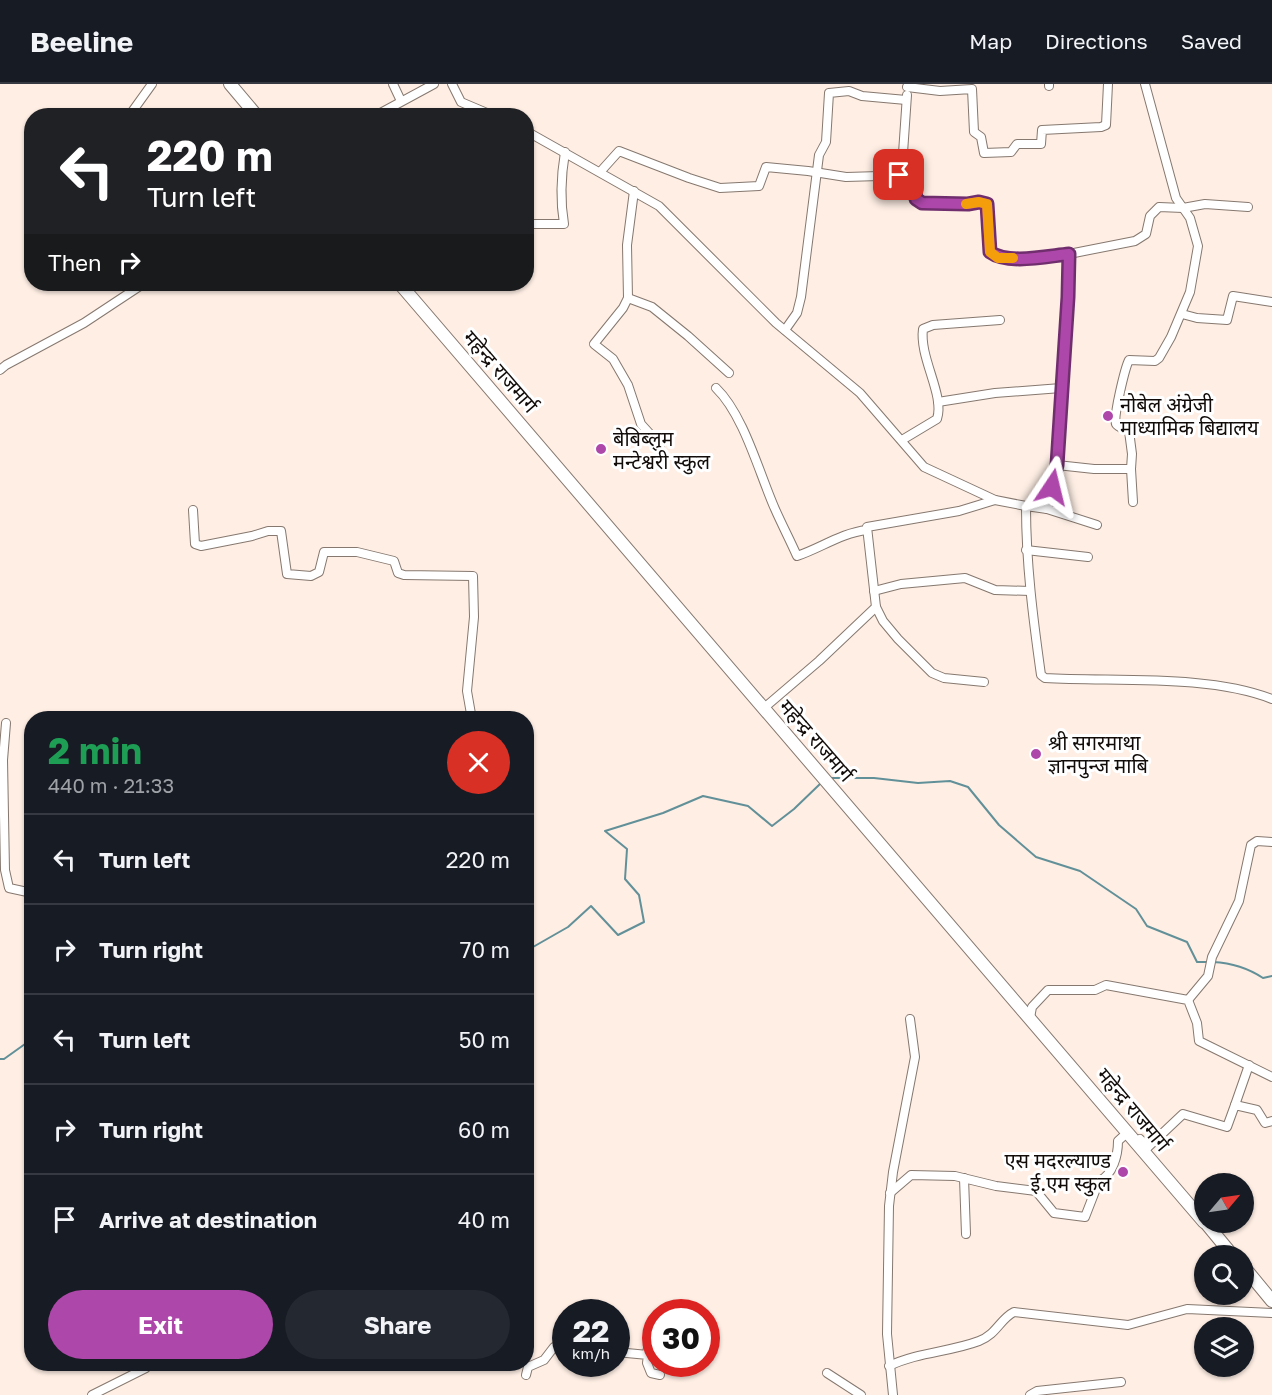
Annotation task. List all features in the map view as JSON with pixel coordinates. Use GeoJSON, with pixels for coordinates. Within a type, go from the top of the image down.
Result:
{"type":"FeatureCollection","features":[{"type":"Feature","properties":{"kind":"highway"},"geometry":{"type":"LineString","coordinates":[[230,84],[250,108]]}},
{"type":"Feature","properties":{"kind":"highway","name":"महेन्द्र राजमार्ग"},"geometry":{"type":"LineString","coordinates":[[406,291],[1194,1209]]}},
{"type":"Feature","properties":{"kind":"highway","name":"महेन्द्र राजमार्ग"},"geometry":{"type":"LineString","coordinates":[[1214,1233],[1224,1245]]}},
{"type":"Feature","properties":{"kind":"highway"},"geometry":{"type":"LineString","coordinates":[[1254,1279],[1272,1301]]}},
{"type":"Feature","properties":{"kind":"street"},"geometry":{"type":"LineString","coordinates":[[135,108],[152,84]]}},
{"type":"Feature","properties":{"kind":"street"},"geometry":{"type":"LineString","coordinates":[[393,84],[401,101]]}},
{"type":"Feature","properties":{"kind":"street"},"geometry":{"type":"LineString","coordinates":[[389,108],[434,84]]}},
{"type":"Feature","properties":{"kind":"street"},"geometry":{"type":"LineString","coordinates":[[452,84],[461,102],[476,108]]}},
{"type":"Feature","properties":{"kind":"street"},"geometry":{"type":"LineString","coordinates":[[899,175],[903,153],[907,86],[940,91],[972,89],[975,132],[981,137],[984,153],[994,153],[1011,152],[1017,144],[1041,144],[1042,130],[1106,125],[1108,84]]}},
{"type":"Feature","properties":{"kind":"street"},"geometry":{"type":"LineString","coordinates":[[1133,502],[1129,431],[1119,427],[1116,421],[1122,381],[1129,360],[1155,361],[1159,358],[1182,314],[1190,292],[1198,246],[1190,218],[1176,198],[1144,84]]}},
{"type":"Feature","properties":{"kind":"street"},"geometry":{"type":"LineString","coordinates":[[784,330],[797,313],[801,297],[816,172],[819,155],[826,142],[829,93],[849,91],[862,96],[906,100]]}},
{"type":"Feature","properties":{"kind":"street"},"geometry":{"type":"LineString","coordinates":[[534,135],[601,171],[659,206],[784,330],[860,393],[924,467],[995,500],[1047,509],[1097,525]]}},
{"type":"Feature","properties":{"kind":"street"},"geometry":{"type":"LineString","coordinates":[[601,171],[619,151],[720,188],[759,186],[766,167],[846,177],[913,175],[916,199],[922,203],[968,204],[979,202],[987,204],[990,252],[998,258],[1036,258],[1135,242],[1146,234],[1150,216],[1159,207],[1183,208],[1205,204],[1248,207]]}},
{"type":"Feature","properties":{"kind":"street"},"geometry":{"type":"LineString","coordinates":[[534,224],[564,224],[561,207],[565,152]]}},
{"type":"Feature","properties":{"kind":"street"},"geometry":{"type":"LineString","coordinates":[[634,191],[627,244],[628,298],[623,308],[594,344],[613,359],[628,385],[641,424],[660,445]]}},
{"type":"Feature","properties":{"kind":"street"},"geometry":{"type":"LineString","coordinates":[[1047,509],[1057,465],[1069,254]]}},
{"type":"Feature","properties":{"kind":"street"},"geometry":{"type":"LineString","coordinates":[[0,370],[84,323],[132,291]]}},
{"type":"Feature","properties":{"kind":"street"},"geometry":{"type":"LineString","coordinates":[[1182,314],[1197,318],[1227,320],[1233,296],[1272,302]]}},
{"type":"Feature","properties":{"kind":"street"},"geometry":{"type":"LineString","coordinates":[[628,298],[652,307],[729,373]]}},
{"type":"Feature","properties":{"kind":"street"},"geometry":{"type":"LineString","coordinates":[[902,440],[920,427],[937,419],[938,402],[926,361],[922,338],[923,329],[933,325],[1000,320]]}},
{"type":"Feature","properties":{"kind":"street"},"geometry":{"type":"LineString","coordinates":[[716,388],[727,398],[797,556],[851,531],[867,530],[867,527],[959,511],[995,500]]}},
{"type":"Feature","properties":{"kind":"street"},"geometry":{"type":"LineString","coordinates":[[938,402],[995,393],[1061,388]]}},
{"type":"Feature","properties":{"kind":"street"},"geometry":{"type":"LineString","coordinates":[[1057,465],[1094,469],[1131,469]]}},
{"type":"Feature","properties":{"kind":"street"},"geometry":{"type":"LineString","coordinates":[[1026,506],[1029,591],[1043,678],[1191,683],[1234,688],[1272,699]]}},
{"type":"Feature","properties":{"kind":"street"},"geometry":{"type":"LineString","coordinates":[[193,510],[195,544],[201,546],[268,531],[280,531],[287,574],[311,576],[319,572],[324,552],[357,552],[394,561],[398,573],[404,575],[473,576],[474,617],[467,691],[470,711]]}},
{"type":"Feature","properties":{"kind":"street"},"geometry":{"type":"LineString","coordinates":[[867,530],[876,607],[883,621],[932,673],[944,678],[984,682]]}},
{"type":"Feature","properties":{"kind":"street"},"geometry":{"type":"LineString","coordinates":[[1026,550],[1088,557]]}},
{"type":"Feature","properties":{"kind":"street"},"geometry":{"type":"LineString","coordinates":[[874,591],[901,584],[965,578],[995,590],[1029,591]]}},
{"type":"Feature","properties":{"kind":"street"},"geometry":{"type":"LineString","coordinates":[[764,708],[819,661],[876,607]]}},
{"type":"Feature","properties":{"kind":"street"},"geometry":{"type":"LineString","coordinates":[[6,723],[3,760],[5,870],[9,888],[24,891]]}},
{"type":"Feature","properties":{"kind":"street"},"geometry":{"type":"LineString","coordinates":[[1188,1000],[1208,976],[1212,957],[1239,901],[1251,844],[1257,841],[1272,842]]}},
{"type":"Feature","properties":{"kind":"street"},"geometry":{"type":"LineString","coordinates":[[1030,1018],[1032,1007],[1048,990],[1095,990],[1106,985],[1188,1000]]}},
{"type":"Feature","properties":{"kind":"street"},"geometry":{"type":"LineString","coordinates":[[1188,1000],[1197,1023],[1199,1041],[1272,1077]]}},
{"type":"Feature","properties":{"kind":"street"},"geometry":{"type":"LineString","coordinates":[[893,1395],[887,1334],[890,1193],[892,1172],[915,1057],[910,1019]]}},
{"type":"Feature","properties":{"kind":"street"},"geometry":{"type":"LineString","coordinates":[[1116,1116],[1148,1147],[1183,1114],[1227,1127],[1249,1065]]}},
{"type":"Feature","properties":{"kind":"street"},"geometry":{"type":"LineString","coordinates":[[1235,1105],[1257,1110],[1265,1123],[1272,1121]]}},
{"type":"Feature","properties":{"kind":"street"},"geometry":{"type":"LineString","coordinates":[[890,1193],[911,1175],[955,1176],[996,1186],[1036,1191],[1054,1213],[1085,1217],[1099,1181],[1104,1179],[1118,1156],[1118,1141],[1128,1132]]}},
{"type":"Feature","properties":{"kind":"street"},"geometry":{"type":"LineString","coordinates":[[964,1178],[966,1234]]}},
{"type":"Feature","properties":{"kind":"street"},"geometry":{"type":"LineString","coordinates":[[889,1366],[910,1357],[979,1341],[991,1335],[1006,1316],[1014,1312],[1128,1325],[1187,1309],[1272,1313]]}},
{"type":"Feature","properties":{"kind":"street"},"geometry":{"type":"LineString","coordinates":[[534,1364],[544,1360],[552,1350]]}},
{"type":"Feature","properties":{"kind":"street"},"geometry":{"type":"LineString","coordinates":[[92,1395],[140,1371]]}},
{"type":"Feature","properties":{"kind":"street"},"geometry":{"type":"LineString","coordinates":[[526,1375],[527,1371]]}},
{"type":"Feature","properties":{"kind":"street"},"geometry":{"type":"LineString","coordinates":[[827,1373],[861,1395]]}},
{"type":"Feature","properties":{"kind":"street"},"geometry":{"type":"LineString","coordinates":[[1030,1395],[1036,1391],[1121,1382]]}},
{"type":"Feature","properties":{"kind":"waterway"},"geometry":{"type":"LineString","coordinates":[[830,778],[874,778],[918,783],[950,781],[968,787],[999,825],[1036,857],[1080,871],[1136,909],[1147,926],[1187,942],[1197,962],[1207,962]]}},
{"type":"Feature","properties":{"kind":"waterway"},"geometry":{"type":"LineString","coordinates":[[534,946],[568,927],[591,906],[618,935],[644,922],[639,895],[625,879],[627,849],[605,831],[663,813],[703,796],[748,806],[772,826],[821,783]]}},
{"type":"Feature","properties":{"kind":"waterway"},"geometry":{"type":"LineString","coordinates":[[1213,962],[1239,967],[1263,978],[1272,976]]}},
{"type":"Feature","properties":{"kind":"waterway"},"geometry":{"type":"LineString","coordinates":[[0,1059],[4,1059],[24,1045]]}},
{"type":"Feature","properties":{"kind":"slow traffic"},"geometry":{"type":"LineString","coordinates":[[966,204],[979,202],[987,204],[990,252],[998,258],[1013,258]]}},
{"type":"Feature","properties":{"kind":"place","name":"नोबेल अंग्रेजी माध्यामिक बिद्यालय"},"geometry":{"type":"Point","coordinates":[1108,416]}},
{"type":"Feature","properties":{"kind":"place","name":"बेबिब्लुम मन्टेश्वरी स्कुल"},"geometry":{"type":"Point","coordinates":[601,449]}},
{"type":"Feature","properties":{"kind":"place","name":"श्री सगरमाथा ज्ञानपुन्ज माबि"},"geometry":{"type":"Point","coordinates":[1036,754]}},
{"type":"Feature","properties":{"kind":"place","name":"एस मदरल्याण्ड ई.एम स्कुल"},"geometry":{"type":"Point","coordinates":[1123,1172]}},
{"type":"Feature","properties":{"kind":"route"},"geometry":{"type":"LineString","coordinates":[[899,175],[913,175],[916,199],[922,203],[968,204],[979,202],[987,204],[990,252],[998,258],[1036,258],[1069,254],[1057,465],[1052,487]]}}]}
